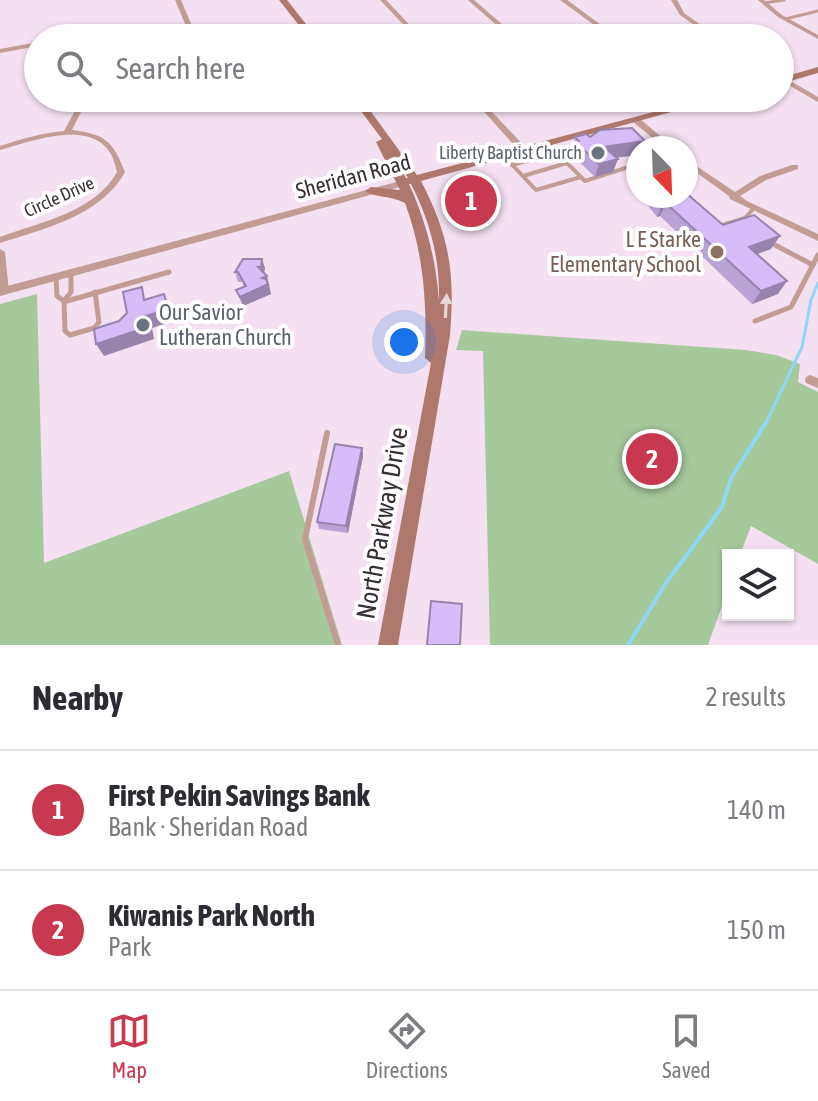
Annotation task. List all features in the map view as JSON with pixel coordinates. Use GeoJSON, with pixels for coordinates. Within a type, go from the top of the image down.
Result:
{"type":"FeatureCollection","features":[{"type":"Feature","properties":{"kind":"main road"},"geometry":{"type":"LineString","coordinates":[[283,0],[302,24]]}},
{"type":"Feature","properties":{"kind":"main road"},"geometry":{"type":"LineString","coordinates":[[794,76],[818,70]]}},
{"type":"Feature","properties":{"kind":"main road","name":"North Parkway Drive"},"geometry":{"type":"LineString","coordinates":[[365,112],[400,164],[420,202],[431,275],[433,335],[428,410],[388,645]]}},
{"type":"Feature","properties":{"kind":"main road","name":"Sheridan Road"},"geometry":{"type":"LineString","coordinates":[[410,181],[523,150],[551,148],[621,129],[636,120],[665,112]]}},
{"type":"Feature","properties":{"kind":"main road"},"geometry":{"type":"LineString","coordinates":[[371,191],[388,180],[400,164],[447,171]]}},
{"type":"Feature","properties":{"kind":"main road"},"geometry":{"type":"LineString","coordinates":[[371,191],[396,193],[420,202],[431,185],[447,171]]}},
{"type":"Feature","properties":{"kind":"street"},"geometry":{"type":"LineString","coordinates":[[178,0],[188,24]]}},
{"type":"Feature","properties":{"kind":"street"},"geometry":{"type":"LineString","coordinates":[[383,0],[406,24]]}},
{"type":"Feature","properties":{"kind":"street"},"geometry":{"type":"LineString","coordinates":[[471,0],[499,24]]}},
{"type":"Feature","properties":{"kind":"street"},"geometry":{"type":"LineString","coordinates":[[563,0],[596,24]]}},
{"type":"Feature","properties":{"kind":"street"},"geometry":{"type":"LineString","coordinates":[[674,0],[682,14],[695,24]]}},
{"type":"Feature","properties":{"kind":"street"},"geometry":{"type":"LineString","coordinates":[[762,1],[794,24]]}},
{"type":"Feature","properties":{"kind":"street"},"geometry":{"type":"LineString","coordinates":[[794,24],[818,37]]}},
{"type":"Feature","properties":{"kind":"street"},"geometry":{"type":"LineString","coordinates":[[0,51],[24,47]]}},
{"type":"Feature","properties":{"kind":"street"},"geometry":{"type":"LineString","coordinates":[[794,86],[818,100]]}},
{"type":"Feature","properties":{"kind":"street"},"geometry":{"type":"LineString","coordinates":[[0,148],[67,132],[78,112]]}},
{"type":"Feature","properties":{"kind":"street"},"geometry":{"type":"LineString","coordinates":[[488,112],[523,150]]}},
{"type":"Feature","properties":{"kind":"street"},"geometry":{"type":"LineString","coordinates":[[636,120],[655,136]]}},
{"type":"Feature","properties":{"kind":"street","name":"Circle Drive"},"geometry":{"type":"LineString","coordinates":[[0,237],[90,204],[110,191],[118,180],[120,167],[103,142],[91,135],[67,132]]}},
{"type":"Feature","properties":{"kind":"street"},"geometry":{"type":"LineString","coordinates":[[733,197],[763,178],[795,167]]}},
{"type":"Feature","properties":{"kind":"street"},"geometry":{"type":"LineString","coordinates":[[698,170],[733,197],[818,238]]}},
{"type":"Feature","properties":{"kind":"street","name":"Sheridan Road"},"geometry":{"type":"LineString","coordinates":[[2,291],[410,181]]}},
{"type":"Feature","properties":{"kind":"street"},"geometry":{"type":"LineString","coordinates":[[0,228],[0,237]]}},
{"type":"Feature","properties":{"kind":"street"},"geometry":{"type":"LineString","coordinates":[[0,252],[2,291]]}},
{"type":"Feature","properties":{"kind":"lane"},"geometry":{"type":"LineString","coordinates":[[762,1],[784,0]]}},
{"type":"Feature","properties":{"kind":"lane"},"geometry":{"type":"LineString","coordinates":[[785,19],[818,11]]}},
{"type":"Feature","properties":{"kind":"lane"},"geometry":{"type":"LineString","coordinates":[[808,32],[818,29]]}},
{"type":"Feature","properties":{"kind":"lane"},"geometry":{"type":"LineString","coordinates":[[512,165],[536,158],[551,148],[583,144]]}},
{"type":"Feature","properties":{"kind":"lane"},"geometry":{"type":"LineString","coordinates":[[551,148],[586,181],[626,168]]}},
{"type":"Feature","properties":{"kind":"lane"},"geometry":{"type":"LineString","coordinates":[[503,155],[536,190],[581,177]]}},
{"type":"Feature","properties":{"kind":"lane"},"geometry":{"type":"LineString","coordinates":[[523,176],[567,163]]}},
{"type":"Feature","properties":{"kind":"lane"},"geometry":{"type":"LineString","coordinates":[[717,227],[745,218],[754,208]]}},
{"type":"Feature","properties":{"kind":"lane"},"geometry":{"type":"LineString","coordinates":[[745,218],[752,225]]}},
{"type":"Feature","properties":{"kind":"lane"},"geometry":{"type":"LineString","coordinates":[[769,241],[785,253],[813,265]]}},
{"type":"Feature","properties":{"kind":"lane"},"geometry":{"type":"LineString","coordinates":[[755,321],[791,307],[818,255]]}},
{"type":"Feature","properties":{"kind":"lane"},"geometry":{"type":"LineString","coordinates":[[64,301],[169,272]]}},
{"type":"Feature","properties":{"kind":"lane"},"geometry":{"type":"LineString","coordinates":[[71,273],[71,292],[64,301],[65,331],[70,335],[85,332],[99,322],[95,292]]}},
{"type":"Feature","properties":{"kind":"lane"},"geometry":{"type":"LineString","coordinates":[[56,277],[57,296],[64,301]]}},
{"type":"Feature","properties":{"kind":"lane"},"geometry":{"type":"LineString","coordinates":[[327,433],[305,539],[338,645]]}},
{"type":"Feature","properties":{"kind":"green space"},"geometry":{"type":"Polygon","coordinates":[[[37,294],[44,563],[289,471],[342,645],[0,645],[0,304],[37,294]]]}},
{"type":"Feature","properties":{"kind":"green space"},"geometry":{"type":"Polygon","coordinates":[[[462,330],[746,350],[776,355],[800,364],[798,382],[818,392],[818,564],[751,526],[742,549],[722,549],[722,606],[708,645],[490,645],[483,351],[456,350],[462,330]]]}},
{"type":"Feature","properties":{"kind":"building"},"geometry":{"type":"Polygon","coordinates":[[[632,128],[640,136],[626,136],[626,144],[604,147],[618,159],[599,164],[575,142],[579,141],[575,137],[586,134],[590,137],[600,130],[632,128]]]}},
{"type":"Feature","properties":{"kind":"building"},"geometry":{"type":"Polygon","coordinates":[[[471,183],[486,202],[474,206],[459,186],[471,183]]]}},
{"type":"Feature","properties":{"kind":"building"},"geometry":{"type":"Polygon","coordinates":[[[698,203],[723,225],[754,215],[780,236],[749,247],[787,281],[761,291],[671,208],[698,208],[698,203]]]}},
{"type":"Feature","properties":{"kind":"building"},"geometry":{"type":"Polygon","coordinates":[[[243,259],[262,259],[261,267],[258,267],[267,276],[262,278],[268,284],[240,297],[236,290],[246,286],[235,272],[243,259]]]}},
{"type":"Feature","properties":{"kind":"building"},"geometry":{"type":"Polygon","coordinates":[[[142,287],[144,300],[164,294],[168,309],[146,316],[148,327],[96,344],[94,329],[119,321],[127,313],[123,292],[142,287]]]}},
{"type":"Feature","properties":{"kind":"building"},"geometry":{"type":"Polygon","coordinates":[[[335,444],[362,448],[346,526],[317,522],[335,444]]]}},
{"type":"Feature","properties":{"kind":"building"},"geometry":{"type":"Polygon","coordinates":[[[431,601],[462,604],[460,645],[427,645],[431,601]]]}},
{"type":"Feature","properties":{"kind":"waterway"},"geometry":{"type":"LineString","coordinates":[[767,421],[802,347],[811,300],[818,283]]}},
{"type":"Feature","properties":{"kind":"waterway"},"geometry":{"type":"LineString","coordinates":[[628,645],[666,583],[722,507],[731,478],[767,421]]}},
{"type":"Feature","properties":{"kind":"place","name":"Liberty Baptist Church"},"geometry":{"type":"Point","coordinates":[598,153]}},
{"type":"Feature","properties":{"kind":"place","name":"First Pekin Savings Bank"},"geometry":{"type":"Point","coordinates":[471,201]}},
{"type":"Feature","properties":{"kind":"place","name":"L E Starke Elementary School"},"geometry":{"type":"Point","coordinates":[717,252]}},
{"type":"Feature","properties":{"kind":"place","name":"Our Savior Lutheran Church"},"geometry":{"type":"Point","coordinates":[143,325]}},
{"type":"Feature","properties":{"kind":"place","name":"Kiwanis Park North"},"geometry":{"type":"Point","coordinates":[652,459]}}]}
